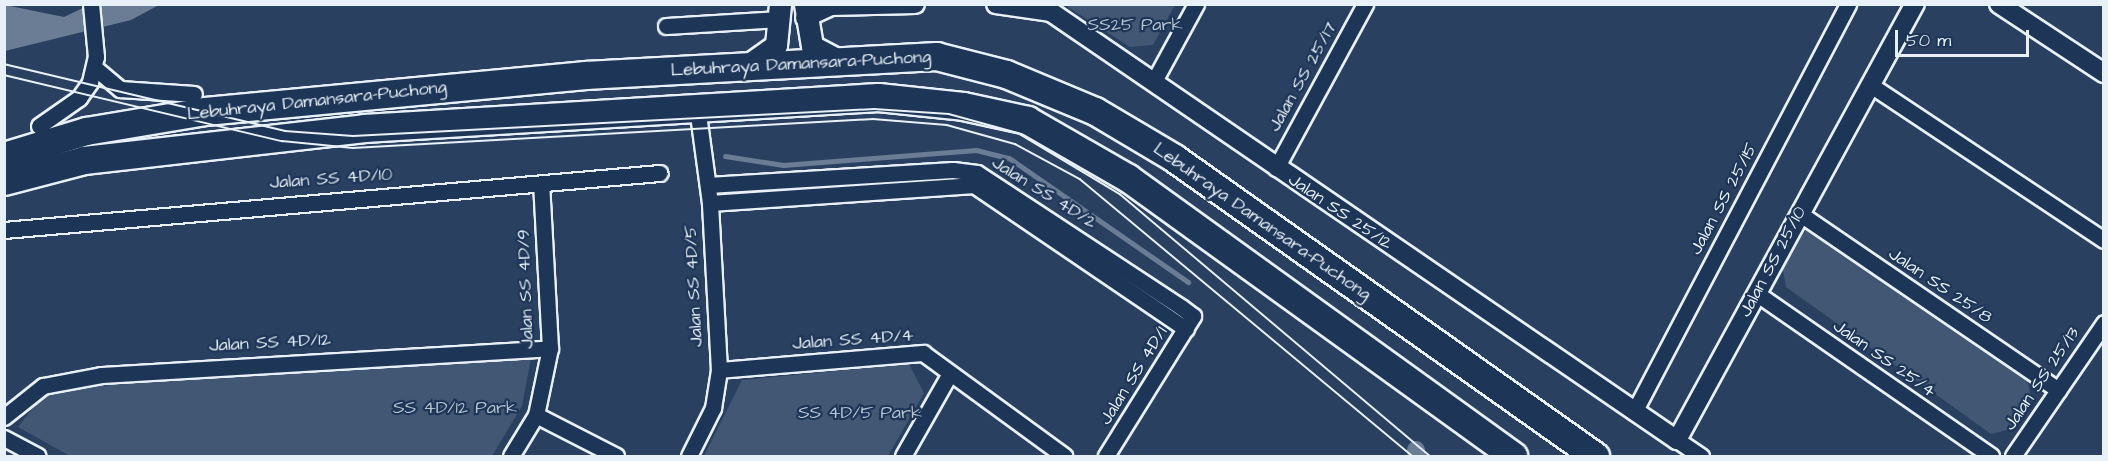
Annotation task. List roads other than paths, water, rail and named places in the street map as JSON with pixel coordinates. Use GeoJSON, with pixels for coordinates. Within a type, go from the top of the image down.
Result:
{"type":"FeatureCollection","features":[{"type":"Feature","properties":{"kind":"highway","name":"Lebuhraya Damansara–Puchong"},"geometry":{"type":"LineString","coordinates":[[4,156],[86,131],[205,111],[524,80],[936,56],[1006,74],[1095,111],[1174,158],[1595,456]]}},
{"type":"Feature","properties":{"kind":"highway"},"geometry":{"type":"LineString","coordinates":[[4,138],[39,126],[194,94],[285,85],[524,80]]}},
{"type":"Feature","properties":{"kind":"highway","name":"Lebuhraya Damansara–Puchong"},"geometry":{"type":"LineString","coordinates":[[4,181],[84,160],[364,128],[878,97],[1027,120],[1128,178],[1514,456]]}},
{"type":"Feature","properties":{"kind":"main road"},"geometry":{"type":"LineString","coordinates":[[745,67],[776,45],[780,12],[805,11],[812,46],[838,60]]}},
{"type":"Feature","properties":{"kind":"street"},"geometry":{"type":"LineString","coordinates":[[39,126],[79,98],[96,62],[91,4]]}},
{"type":"Feature","properties":{"kind":"street"},"geometry":{"type":"LineString","coordinates":[[805,11],[831,6],[915,4]]}},
{"type":"Feature","properties":{"kind":"street","name":"Jalan SS 25/12"},"geometry":{"type":"LineString","coordinates":[[996,4],[1051,12],[1677,440]]}},
{"type":"Feature","properties":{"kind":"street"},"geometry":{"type":"LineString","coordinates":[[1154,81],[1196,4]]}},
{"type":"Feature","properties":{"kind":"street","name":"Jalan SS 25/17"},"geometry":{"type":"LineString","coordinates":[[1276,168],[1365,4]]}},
{"type":"Feature","properties":{"kind":"street","name":"Jalan SS 25/15"},"geometry":{"type":"LineString","coordinates":[[1634,412],[1848,4]]}},
{"type":"Feature","properties":{"kind":"street","name":"Jalan SS 25/10"},"geometry":{"type":"LineString","coordinates":[[1677,440],[1869,84],[1915,4]]}},
{"type":"Feature","properties":{"kind":"street"},"geometry":{"type":"LineString","coordinates":[[1999,4],[2103,73]]}},
{"type":"Feature","properties":{"kind":"street"},"geometry":{"type":"LineString","coordinates":[[666,27],[780,12]]}},
{"type":"Feature","properties":{"kind":"street"},"geometry":{"type":"LineString","coordinates":[[96,62],[120,88],[194,94]]}},
{"type":"Feature","properties":{"kind":"street"},"geometry":{"type":"LineString","coordinates":[[1869,84],[2103,240]]}},
{"type":"Feature","properties":{"kind":"street","name":"Jalan SS 4D/5"},"geometry":{"type":"LineString","coordinates":[[689,456],[713,408],[719,370],[710,202],[697,108]]}},
{"type":"Feature","properties":{"kind":"street","name":"Jalan SS 4D/2"},"geometry":{"type":"LineString","coordinates":[[708,185],[953,170],[977,173],[1190,322]]}},
{"type":"Feature","properties":{"kind":"street","name":"Jalan SS 4D/10"},"geometry":{"type":"LineString","coordinates":[[4,230],[259,204],[660,173]]}},
{"type":"Feature","properties":{"kind":"street","name":"Jalan SS 4D/9"},"geometry":{"type":"LineString","coordinates":[[511,456],[536,415],[550,348],[541,184]]}},
{"type":"Feature","properties":{"kind":"street"},"geometry":{"type":"LineString","coordinates":[[710,202],[974,185],[1190,322]]}},
{"type":"Feature","properties":{"kind":"street","name":"Jalan SS 25/8"},"geometry":{"type":"LineString","coordinates":[[1799,213],[2058,390]]}},
{"type":"Feature","properties":{"kind":"street","name":"Jalan SS 25/4"},"geometry":{"type":"LineString","coordinates":[[1756,293],[1991,456]]}},
{"type":"Feature","properties":{"kind":"street","name":"Jalan SS 4D/1"},"geometry":{"type":"LineString","coordinates":[[1106,456],[1190,322]]}},
{"type":"Feature","properties":{"kind":"street","name":"Jalan SS 25/13"},"geometry":{"type":"LineString","coordinates":[[2013,456],[2103,323]]}},
{"type":"Feature","properties":{"kind":"street","name":"Jalan SS 4D/12"},"geometry":{"type":"LineString","coordinates":[[4,417],[43,386],[100,375],[550,348]]}},
{"type":"Feature","properties":{"kind":"street","name":"Jalan SS 4D/4"},"geometry":{"type":"LineString","coordinates":[[719,370],[923,353],[949,375],[1064,456]]}},
{"type":"Feature","properties":{"kind":"street"},"geometry":{"type":"LineString","coordinates":[[903,456],[949,375]]}},
{"type":"Feature","properties":{"kind":"street"},"geometry":{"type":"LineString","coordinates":[[536,415],[616,456]]}},
{"type":"Feature","properties":{"kind":"street"},"geometry":{"type":"LineString","coordinates":[[4,438],[38,456]]}},
{"type":"Feature","properties":{"kind":"street"},"geometry":{"type":"LineString","coordinates":[[1677,440],[1701,456]]}},
{"type":"Feature","properties":{"kind":"waterway"},"geometry":{"type":"LineString","coordinates":[[725,156],[783,165],[976,150],[1009,158],[1188,282]]}},
{"type":"Feature","properties":{"kind":"waterway"},"geometry":{"type":"LineString","coordinates":[[1416,450],[1417,456]]}},
{"type":"Feature","properties":{"kind":"tram line"},"geometry":{"type":"LineString","coordinates":[[4,64],[285,131],[353,136],[874,109],[949,114],[1018,133],[1120,194],[1430,456]]}},
{"type":"Feature","properties":{"kind":"tram line"},"geometry":{"type":"LineString","coordinates":[[4,75],[282,141],[353,148],[873,119],[947,125],[1015,144],[1080,179],[1412,456]]}},
{"type":"Feature","properties":{"kind":"park label","name":"SS25 Park"},"geometry":{"type":"Point","coordinates":[1135,25]}},
{"type":"Feature","properties":{"kind":"park label","name":"SS 4D/12 Park"},"geometry":{"type":"Point","coordinates":[455,408]}},
{"type":"Feature","properties":{"kind":"park label","name":"SS 4D/5 Park"},"geometry":{"type":"Point","coordinates":[860,413]}}]}
